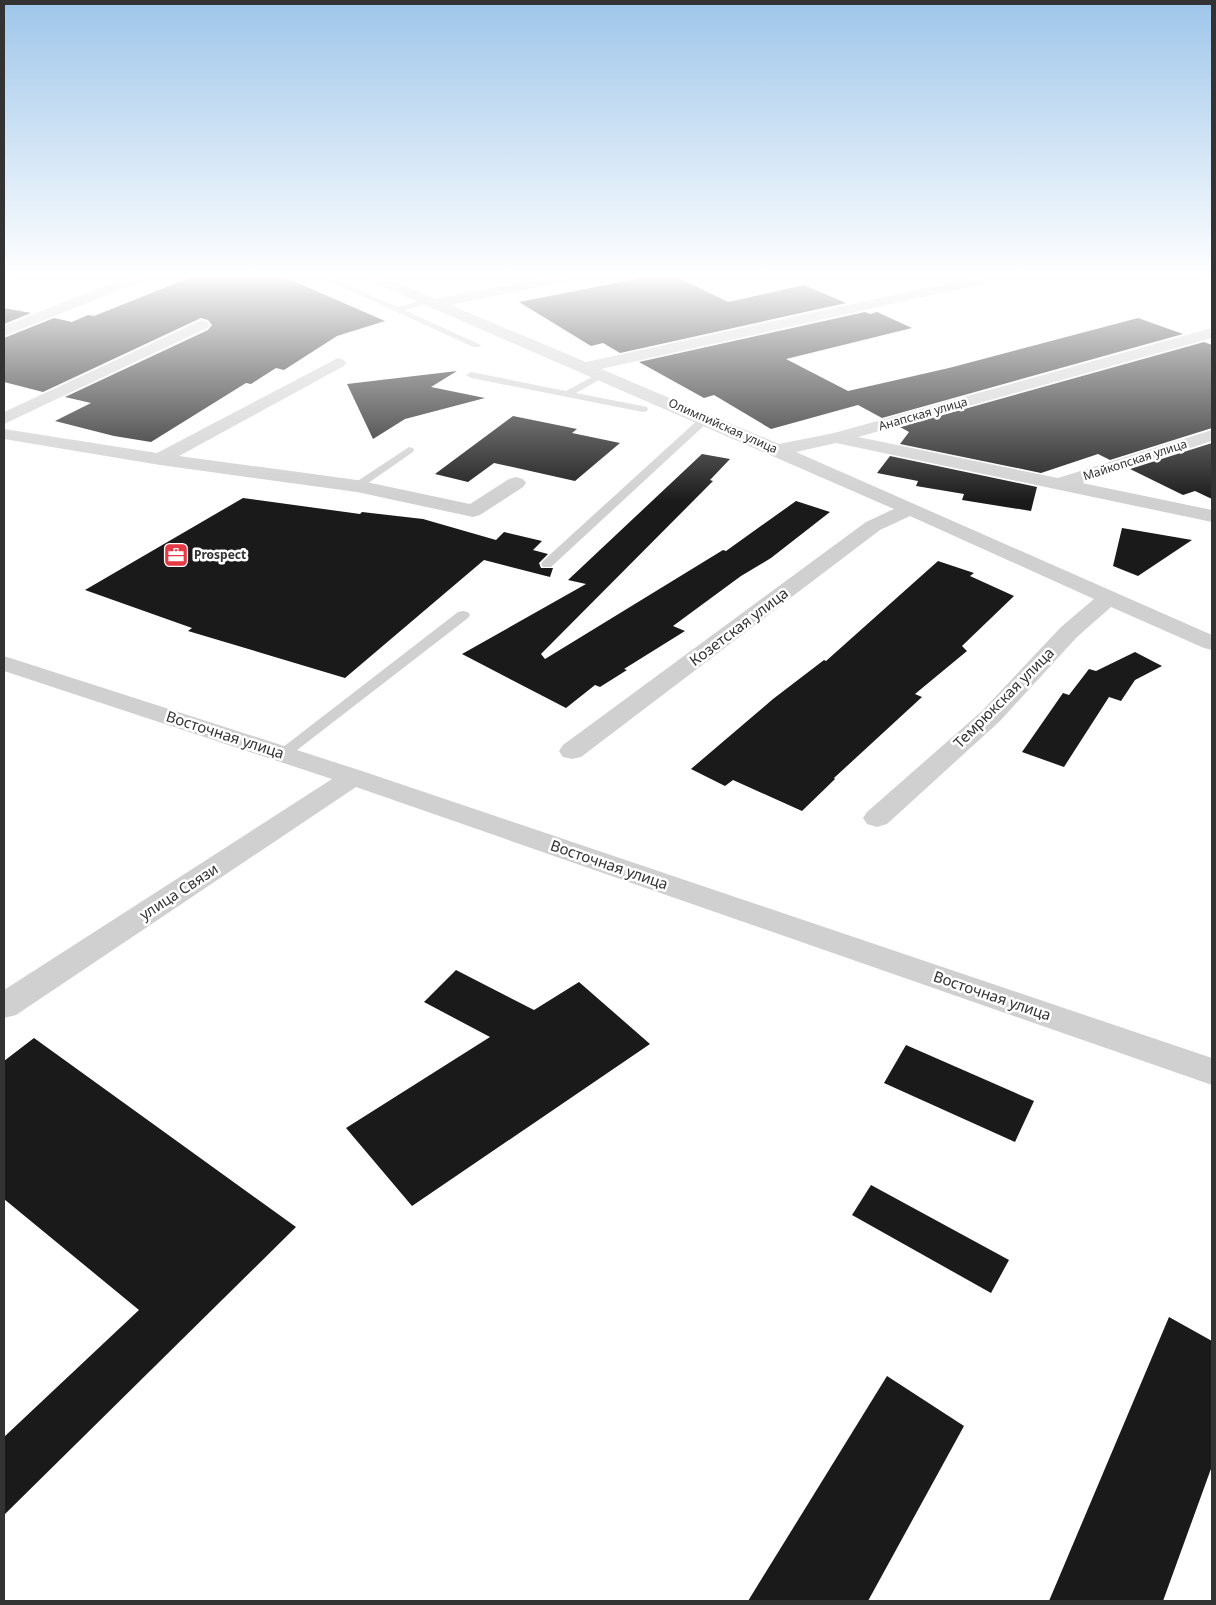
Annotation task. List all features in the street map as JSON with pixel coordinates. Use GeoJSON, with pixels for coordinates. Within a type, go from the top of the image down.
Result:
{"type":"FeatureCollection","features":[{"type":"Feature","properties":{"kind":"street"},"geometry":{"type":"LineString","coordinates":[[4,419],[143,353]]}},
{"type":"Feature","properties":{"kind":"street","name":"Олимпийская улица"},"geometry":{"type":"LineString","coordinates":[[553,353],[1212,643]]}},
{"type":"Feature","properties":{"kind":"street"},"geometry":{"type":"LineString","coordinates":[[586,367],[650,353]]}},
{"type":"Feature","properties":{"kind":"street","name":"Анапская улица"},"geometry":{"type":"LineString","coordinates":[[777,450],[836,438],[1141,353]]}},
{"type":"Feature","properties":{"kind":"street"},"geometry":{"type":"LineString","coordinates":[[160,459],[338,363]]}},
{"type":"Feature","properties":{"kind":"street"},"geometry":{"type":"LineString","coordinates":[[4,434],[160,459],[357,486],[473,511],[516,483]]}},
{"type":"Feature","properties":{"kind":"street","name":"Майкопская улица"},"geometry":{"type":"LineString","coordinates":[[1058,484],[1212,435]]}},
{"type":"Feature","properties":{"kind":"street"},"geometry":{"type":"LineString","coordinates":[[836,438],[1212,516]]}},
{"type":"Feature","properties":{"kind":"street","name":"Козетская улица"},"geometry":{"type":"LineString","coordinates":[[572,752],[874,526],[910,509]]}},
{"type":"Feature","properties":{"kind":"street","name":"Темрюкская улица"},"geometry":{"type":"LineString","coordinates":[[877,818],[991,716],[1069,632],[1109,597]]}},
{"type":"Feature","properties":{"kind":"street","name":"Восточная улица"},"geometry":{"type":"LineString","coordinates":[[4,663],[353,777],[1212,1072]]}},
{"type":"Feature","properties":{"kind":"street","name":"улица Связи"},"geometry":{"type":"LineString","coordinates":[[4,1006],[353,777]]}},
{"type":"Feature","properties":{"kind":"lane"},"geometry":{"type":"LineString","coordinates":[[567,394],[603,374]]}},
{"type":"Feature","properties":{"kind":"lane"},"geometry":{"type":"LineString","coordinates":[[471,376],[643,409]]}},
{"type":"Feature","properties":{"kind":"lane"},"geometry":{"type":"LineString","coordinates":[[546,564],[705,419]]}},
{"type":"Feature","properties":{"kind":"lane"},"geometry":{"type":"LineString","coordinates":[[357,486],[409,450]]}},
{"type":"Feature","properties":{"kind":"lane"},"geometry":{"type":"LineString","coordinates":[[283,754],[463,615]]}},
{"type":"Feature","properties":{"kind":"building"},"geometry":{"type":"Polygon","coordinates":[[[4,353],[126,353],[43,392],[4,382],[4,353]]]}},
{"type":"Feature","properties":{"kind":"building"},"geometry":{"type":"Polygon","coordinates":[[[159,353],[311,353],[284,370],[276,368],[251,384],[246,383],[151,442],[114,436],[55,421],[91,403],[65,397],[159,353]]]}},
{"type":"Feature","properties":{"kind":"building"},"geometry":{"type":"Polygon","coordinates":[[[680,353],[811,353],[786,359],[848,391],[1006,353],[1115,353],[882,418],[858,405],[771,429],[714,395],[704,398],[639,362],[680,353]]]}},
{"type":"Feature","properties":{"kind":"building"},"geometry":{"type":"Polygon","coordinates":[[[1165,353],[1212,353],[1212,428],[1110,460],[1098,454],[1041,473],[900,444],[909,432],[900,427],[1165,353]]]}},
{"type":"Feature","properties":{"kind":"building"},"geometry":{"type":"Polygon","coordinates":[[[457,371],[431,387],[485,398],[405,419],[373,439],[347,384],[457,371]]]}},
{"type":"Feature","properties":{"kind":"building"},"geometry":{"type":"Polygon","coordinates":[[[513,416],[577,429],[572,433],[620,443],[575,481],[494,463],[468,482],[435,474],[513,416]]]}},
{"type":"Feature","properties":{"kind":"building"},"geometry":{"type":"Polygon","coordinates":[[[1212,443],[1212,499],[1195,491],[1183,495],[1130,469],[1212,443]]]}},
{"type":"Feature","properties":{"kind":"building"},"geometry":{"type":"Polygon","coordinates":[[[702,454],[730,459],[710,480],[713,481],[541,654],[545,659],[723,550],[726,551],[796,501],[830,512],[771,558],[741,576],[673,626],[685,631],[624,669],[627,670],[600,687],[595,685],[566,708],[462,654],[586,584],[568,580],[702,454]]]}},
{"type":"Feature","properties":{"kind":"building"},"geometry":{"type":"Polygon","coordinates":[[[890,456],[1037,487],[1031,511],[962,500],[964,494],[916,486],[918,481],[877,473],[890,456]]]}},
{"type":"Feature","properties":{"kind":"building"},"geometry":{"type":"Polygon","coordinates":[[[243,498],[360,514],[362,512],[423,519],[496,540],[504,532],[542,541],[533,550],[548,554],[539,563],[541,568],[553,568],[550,577],[484,560],[345,678],[188,631],[192,628],[85,590],[243,498]]]}},
{"type":"Feature","properties":{"kind":"building"},"geometry":{"type":"Polygon","coordinates":[[[1122,528],[1192,540],[1138,576],[1113,566],[1122,528]]]}},
{"type":"Feature","properties":{"kind":"building"},"geometry":{"type":"Polygon","coordinates":[[[938,561],[974,573],[970,576],[1014,596],[962,646],[967,651],[915,694],[922,697],[834,778],[802,811],[733,780],[725,786],[691,769],[773,699],[824,660],[826,661],[938,561]]]}},
{"type":"Feature","properties":{"kind":"building"},"geometry":{"type":"Polygon","coordinates":[[[1135,652],[1162,666],[1135,680],[1121,701],[1109,697],[1064,767],[1022,752],[1063,693],[1069,695],[1089,669],[1096,671],[1135,652]]]}},
{"type":"Feature","properties":{"kind":"building"},"geometry":{"type":"Polygon","coordinates":[[[456,970],[534,1010],[579,982],[650,1044],[412,1206],[346,1128],[490,1037],[424,1002],[456,970]]]}},
{"type":"Feature","properties":{"kind":"building"},"geometry":{"type":"Polygon","coordinates":[[[34,1038],[296,1227],[4,1515],[4,1437],[139,1310],[4,1199],[4,1061],[34,1038]]]}},
{"type":"Feature","properties":{"kind":"building"},"geometry":{"type":"Polygon","coordinates":[[[906,1045],[1034,1101],[1015,1142],[884,1083],[906,1045]]]}},
{"type":"Feature","properties":{"kind":"building"},"geometry":{"type":"Polygon","coordinates":[[[871,1185],[1009,1260],[991,1293],[852,1215],[871,1185]]]}},
{"type":"Feature","properties":{"kind":"building"},"geometry":{"type":"Polygon","coordinates":[[[1169,1317],[1212,1341],[1212,1466],[1163,1601],[1049,1601],[1169,1317]]]}},
{"type":"Feature","properties":{"kind":"building"},"geometry":{"type":"Polygon","coordinates":[[[887,1376],[964,1426],[868,1601],[748,1601],[887,1376]]]}},
{"type":"Feature","properties":{"kind":"place","name":"Prospect"},"geometry":{"type":"Point","coordinates":[176,555]}}]}
